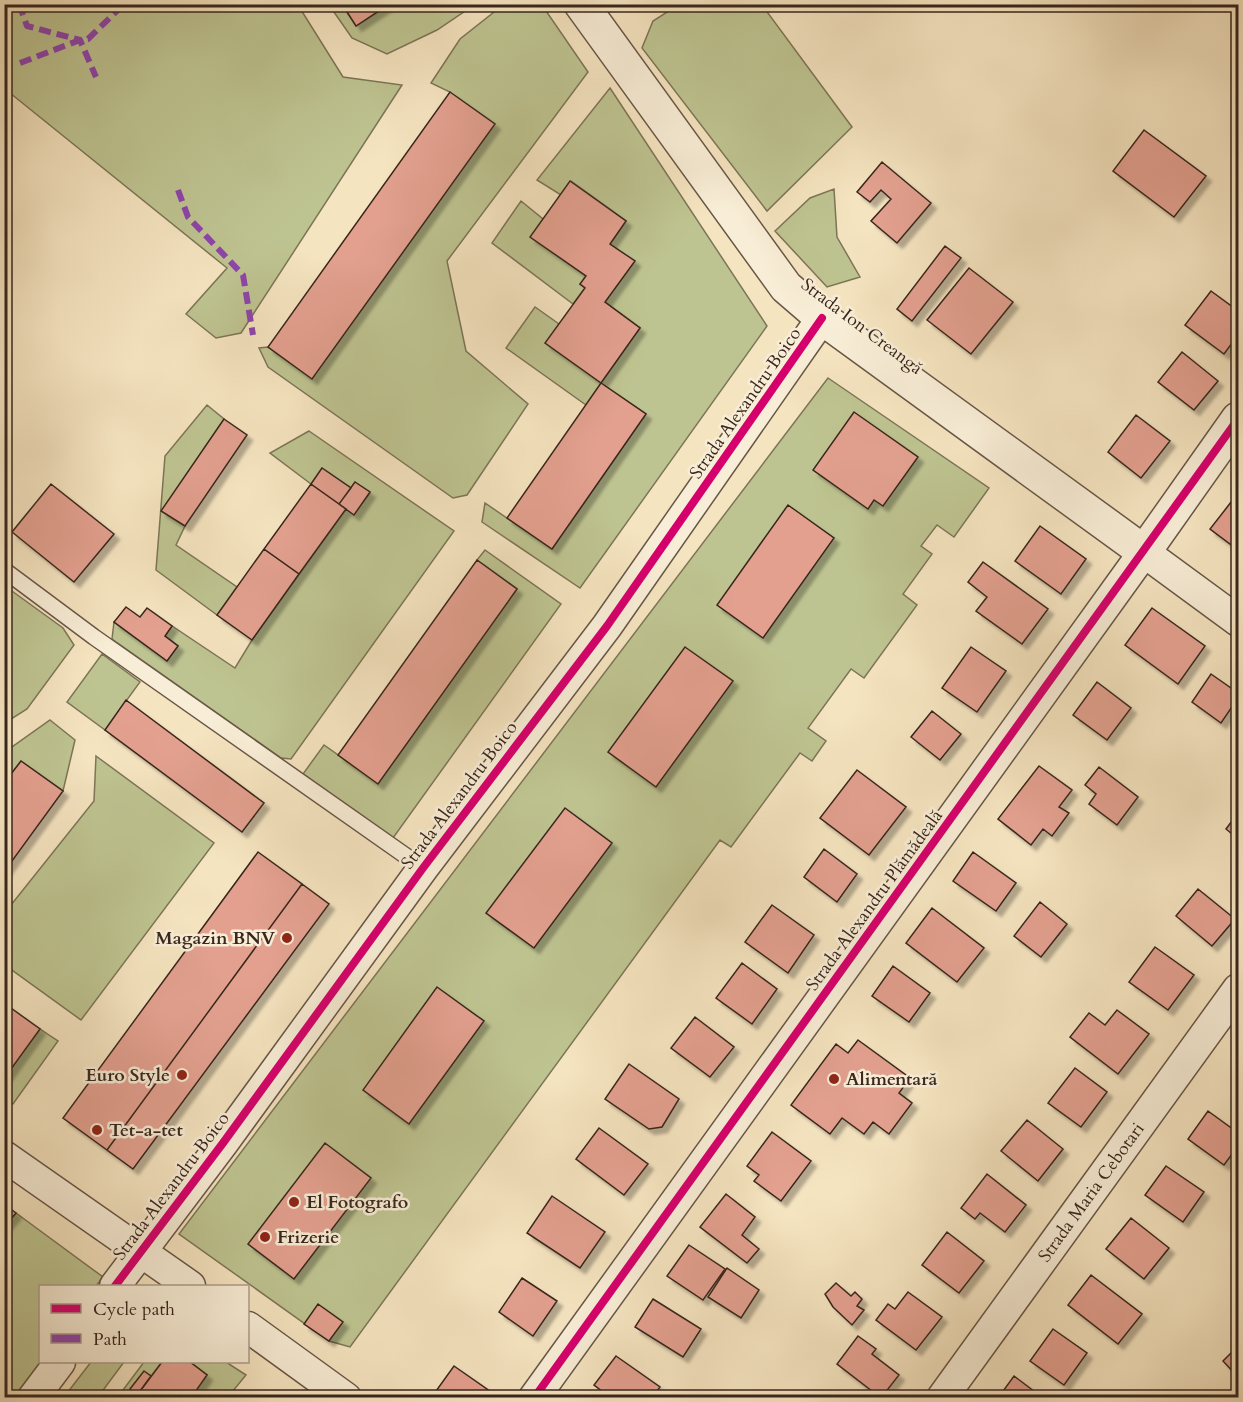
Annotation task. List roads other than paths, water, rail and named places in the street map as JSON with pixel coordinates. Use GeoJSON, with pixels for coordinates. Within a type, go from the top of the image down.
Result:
{"type":"FeatureCollection","features":[{"type":"Feature","properties":{"kind":"street","name":"Strada Ion Creangă"},"geometry":{"type":"LineString","coordinates":[[581,4],[786,287],[822,318],[1239,621]]}},
{"type":"Feature","properties":{"kind":"street","name":"Strada Alexandru Boico"},"geometry":{"type":"LineString","coordinates":[[116,1285],[423,868],[607,626],[822,318]]}},
{"type":"Feature","properties":{"kind":"street","name":"Strada Alexandru Plămădeală"},"geometry":{"type":"LineString","coordinates":[[534,1398],[1239,419]]}},
{"type":"Feature","properties":{"kind":"street","name":"Strada Maria Cebotari"},"geometry":{"type":"LineString","coordinates":[[942,1398],[1239,989]]}},
{"type":"Feature","properties":{"kind":"street"},"geometry":{"type":"LineString","coordinates":[[4,1156],[187,1285]]}},
{"type":"Feature","properties":{"kind":"street"},"geometry":{"type":"LineString","coordinates":[[249,1328],[346,1398]]}},
{"type":"Feature","properties":{"kind":"street"},"geometry":{"type":"LineString","coordinates":[[33,1398],[59,1363]]}},
{"type":"Feature","properties":{"kind":"lane"},"geometry":{"type":"LineString","coordinates":[[4,570],[94,637],[423,868]]}},
{"type":"Feature","properties":{"kind":"place","name":"Magazin BNV"},"geometry":{"type":"Point","coordinates":[287,938]}},
{"type":"Feature","properties":{"kind":"place","name":"Euro Style"},"geometry":{"type":"Point","coordinates":[182,1075]}},
{"type":"Feature","properties":{"kind":"place","name":"Alimentară"},"geometry":{"type":"Point","coordinates":[834,1079]}},
{"type":"Feature","properties":{"kind":"place","name":"Tet-a-tet"},"geometry":{"type":"Point","coordinates":[97,1130]}},
{"type":"Feature","properties":{"kind":"place","name":"El Fotografo"},"geometry":{"type":"Point","coordinates":[294,1202]}},
{"type":"Feature","properties":{"kind":"place","name":"Frizerie"},"geometry":{"type":"Point","coordinates":[265,1237]}}]}
